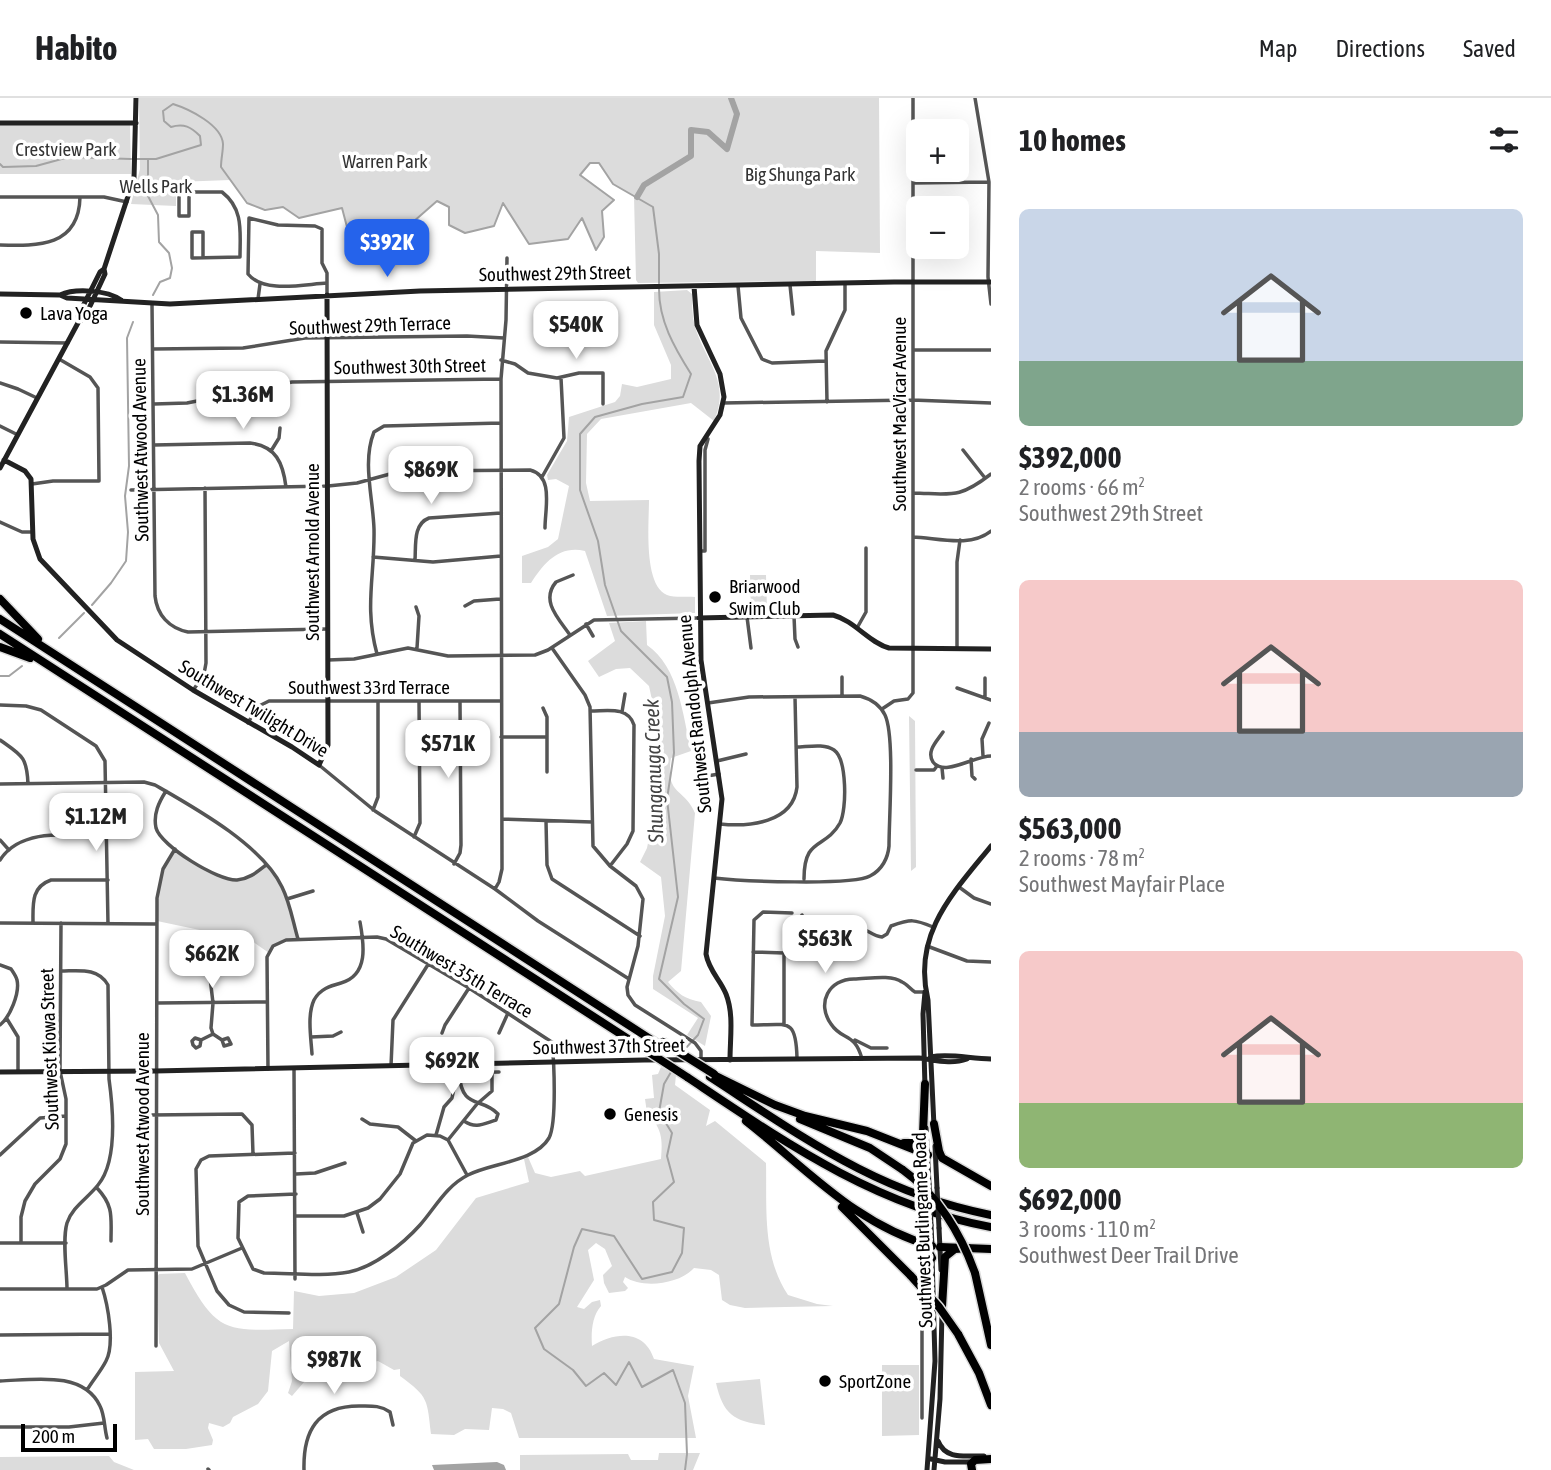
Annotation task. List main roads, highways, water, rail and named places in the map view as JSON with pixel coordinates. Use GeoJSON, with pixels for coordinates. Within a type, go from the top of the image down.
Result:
{"type":"FeatureCollection","features":[{"type":"Feature","properties":{"kind":"highway"},"geometry":{"type":"LineString","coordinates":[[0,599],[29,631],[71,665]]}},
{"type":"Feature","properties":{"kind":"highway"},"geometry":{"type":"LineString","coordinates":[[0,620],[623,1021],[713,1076],[832,1156],[916,1195],[991,1215]]}},
{"type":"Feature","properties":{"kind":"highway"},"geometry":{"type":"LineString","coordinates":[[0,634],[821,1163],[870,1189],[943,1216],[991,1227]]}},
{"type":"Feature","properties":{"kind":"highway"},"geometry":{"type":"LineString","coordinates":[[0,647],[64,675]]}},
{"type":"Feature","properties":{"kind":"highway"},"geometry":{"type":"LineString","coordinates":[[713,1076],[785,1109],[899,1142],[928,1155]]}},
{"type":"Feature","properties":{"kind":"highway"},"geometry":{"type":"LineString","coordinates":[[713,1076],[776,1108],[870,1147],[923,1188],[947,1217],[964,1247],[975,1273],[991,1345]]}},
{"type":"Feature","properties":{"kind":"highway"},"geometry":{"type":"LineString","coordinates":[[899,1142],[913,1143],[922,1136],[925,1084]]}},
{"type":"Feature","properties":{"kind":"highway"},"geometry":{"type":"LineString","coordinates":[[728,1105],[847,1206],[904,1239],[923,1246],[932,1258]]}},
{"type":"Feature","properties":{"kind":"highway"},"geometry":{"type":"LineString","coordinates":[[934,1124],[942,1158],[991,1186]]}},
{"type":"Feature","properties":{"kind":"highway"},"geometry":{"type":"LineString","coordinates":[[784,1151],[933,1300],[958,1334],[979,1373],[991,1405]]}},
{"type":"Feature","properties":{"kind":"highway"},"geometry":{"type":"LineString","coordinates":[[936,1163],[963,1171],[991,1186]]}},
{"type":"Feature","properties":{"kind":"highway"},"geometry":{"type":"LineString","coordinates":[[895,1232],[936,1246],[991,1249]]}},
{"type":"Feature","properties":{"kind":"highway"},"geometry":{"type":"LineString","coordinates":[[942,1307],[945,1257],[955,1249],[969,1248]]}},
{"type":"Feature","properties":{"kind":"highway"},"geometry":{"type":"LineString","coordinates":[[972,1466],[991,1459]]}},
{"type":"Feature","properties":{"kind":"main road"},"geometry":{"type":"LineString","coordinates":[[0,468],[105,274],[104,269],[127,202],[135,168],[136,98]]}},
{"type":"Feature","properties":{"kind":"main road"},"geometry":{"type":"LineString","coordinates":[[0,123],[136,123]]}},
{"type":"Feature","properties":{"kind":"main road","name":"Southwest 29th Street"},"geometry":{"type":"LineString","coordinates":[[0,294],[60,295],[67,298],[93,295],[152,304],[506,290],[990,282]]}},
{"type":"Feature","properties":{"kind":"main road","name":"Southwest Randolph Avenue"},"geometry":{"type":"LineString","coordinates":[[694,286],[698,325],[722,379],[723,403],[720,415],[700,446],[702,498],[699,618],[701,660],[722,799],[706,954],[711,973],[729,1002],[730,1060]]}},
{"type":"Feature","properties":{"kind":"main road","name":"Southwest Arnold Avenue"},"geometry":{"type":"LineString","coordinates":[[319,765],[328,749],[327,295]]}},
{"type":"Feature","properties":{"kind":"main road","name":"Southwest Twilight Drive"},"geometry":{"type":"LineString","coordinates":[[4,460],[25,471],[32,484],[33,532],[40,559],[117,640],[193,690],[319,765]]}},
{"type":"Feature","properties":{"kind":"main road"},"geometry":{"type":"LineString","coordinates":[[699,618],[833,615],[844,618],[885,647],[991,649]]}},
{"type":"Feature","properties":{"kind":"main road","name":"Southwest Burlingame Road"},"geometry":{"type":"LineString","coordinates":[[933,1470],[935,1361],[932,1258],[939,1228],[929,1059],[929,1000],[925,990],[928,946],[940,912],[991,846]]}},
{"type":"Feature","properties":{"kind":"main road","name":"Southwest Burlingame Road"},"geometry":{"type":"LineString","coordinates":[[927,1470],[933,1459],[937,1432],[942,1307],[936,1246],[931,1225],[925,1084],[929,1059]]}},
{"type":"Feature","properties":{"kind":"main road","name":"Southwest 37th Street"},"geometry":{"type":"LineString","coordinates":[[0,1072],[701,1060],[929,1059],[959,1062],[967,1059],[991,1059]]}},
{"type":"Feature","properties":{"kind":"main road"},"geometry":{"type":"LineString","coordinates":[[928,1155],[936,1163],[931,1166],[929,1172]]}},
{"type":"Feature","properties":{"kind":"main road"},"geometry":{"type":"LineString","coordinates":[[937,1432],[941,1447],[951,1455],[991,1459]]}},
{"type":"Feature","properties":{"kind":"main road"},"geometry":{"type":"LineString","coordinates":[[933,1459],[991,1459]]}},
{"type":"Feature","properties":{"kind":"main road"},"geometry":{"type":"LineString","coordinates":[[933,1459],[972,1466]]}},
{"type":"Feature","properties":{"kind":"waterway","name":"Shunganuga Creek"},"geometry":{"type":"LineString","coordinates":[[637,197],[644,185],[691,156],[691,130],[708,132],[727,149],[737,114],[731,98]]}},
{"type":"Feature","properties":{"kind":"waterway","name":"Shunganuga Creek"},"geometry":{"type":"LineString","coordinates":[[136,159],[156,159],[201,145],[200,136],[190,128],[180,125],[171,127],[164,121],[163,111],[173,104],[196,114],[217,130],[223,144],[221,167],[247,203],[265,210],[283,207],[299,218],[342,208],[347,227],[370,223],[381,231],[384,240],[397,236],[437,201],[449,207],[449,225],[465,233],[494,226],[503,203],[529,244],[568,239],[582,218],[596,250],[604,237],[602,211],[614,200],[580,175],[590,163],[599,163],[613,184],[653,207],[659,254],[659,283]]}},
{"type":"Feature","properties":{"kind":"waterway","name":"Shunganuga Creek"},"geometry":{"type":"LineString","coordinates":[[0,164],[3,167],[36,166],[69,157],[131,159]]}},
{"type":"Feature","properties":{"kind":"waterway"},"geometry":{"type":"LineString","coordinates":[[148,160],[148,196],[158,215],[159,242],[169,253],[172,268],[170,278],[160,282],[153,295]]}},
{"type":"Feature","properties":{"kind":"waterway","name":"Shunganuga Creek"},"geometry":{"type":"LineString","coordinates":[[659,289],[665,323],[673,344],[691,374],[683,397],[642,404],[595,417],[580,434],[580,490],[598,541],[605,585],[621,631],[667,677],[672,702],[674,753],[667,799],[678,897],[659,979],[704,1019],[698,1035],[682,1052]]}},
{"type":"Feature","properties":{"kind":"waterway"},"geometry":{"type":"LineString","coordinates":[[92,605],[126,561],[128,532],[125,496],[129,466],[127,338],[133,322]]}},
{"type":"Feature","properties":{"kind":"waterway"},"geometry":{"type":"LineString","coordinates":[[59,638],[84,613]]}},
{"type":"Feature","properties":{"kind":"waterway"},"geometry":{"type":"LineString","coordinates":[[0,676],[9,676],[22,666]]}},
{"type":"Feature","properties":{"kind":"waterway","name":"Shunganuga Creek"},"geometry":{"type":"LineString","coordinates":[[671,1072],[664,1084],[659,1112],[672,1133],[667,1156],[674,1182],[653,1202],[654,1220],[684,1228],[682,1253],[672,1272],[642,1279],[614,1236],[582,1229],[574,1247],[559,1304],[535,1328],[544,1349],[573,1370],[586,1386],[604,1373],[616,1385],[629,1362],[642,1387],[673,1370],[685,1403],[685,1470]]}},
{"type":"Feature","properties":{"kind":"place","name":"Lava Yoga"},"geometry":{"type":"Point","coordinates":[26,313]}},
{"type":"Feature","properties":{"kind":"place","name":"Briarwood Swim Club"},"geometry":{"type":"Point","coordinates":[715,597]}},
{"type":"Feature","properties":{"kind":"place","name":"Genesis"},"geometry":{"type":"Point","coordinates":[610,1114]}},
{"type":"Feature","properties":{"kind":"place","name":"SportZone"},"geometry":{"type":"Point","coordinates":[825,1381]}},
{"type":"Feature","properties":{"kind":"park label","name":"Crestview Park"},"geometry":{"type":"Point","coordinates":[66,149]}},
{"type":"Feature","properties":{"kind":"park label","name":"Warren Park"},"geometry":{"type":"Point","coordinates":[385,161]}},
{"type":"Feature","properties":{"kind":"park label","name":"Big Shunga Park"},"geometry":{"type":"Point","coordinates":[800,174]}},
{"type":"Feature","properties":{"kind":"park label","name":"Wells Park"},"geometry":{"type":"Point","coordinates":[156,186]}}]}
